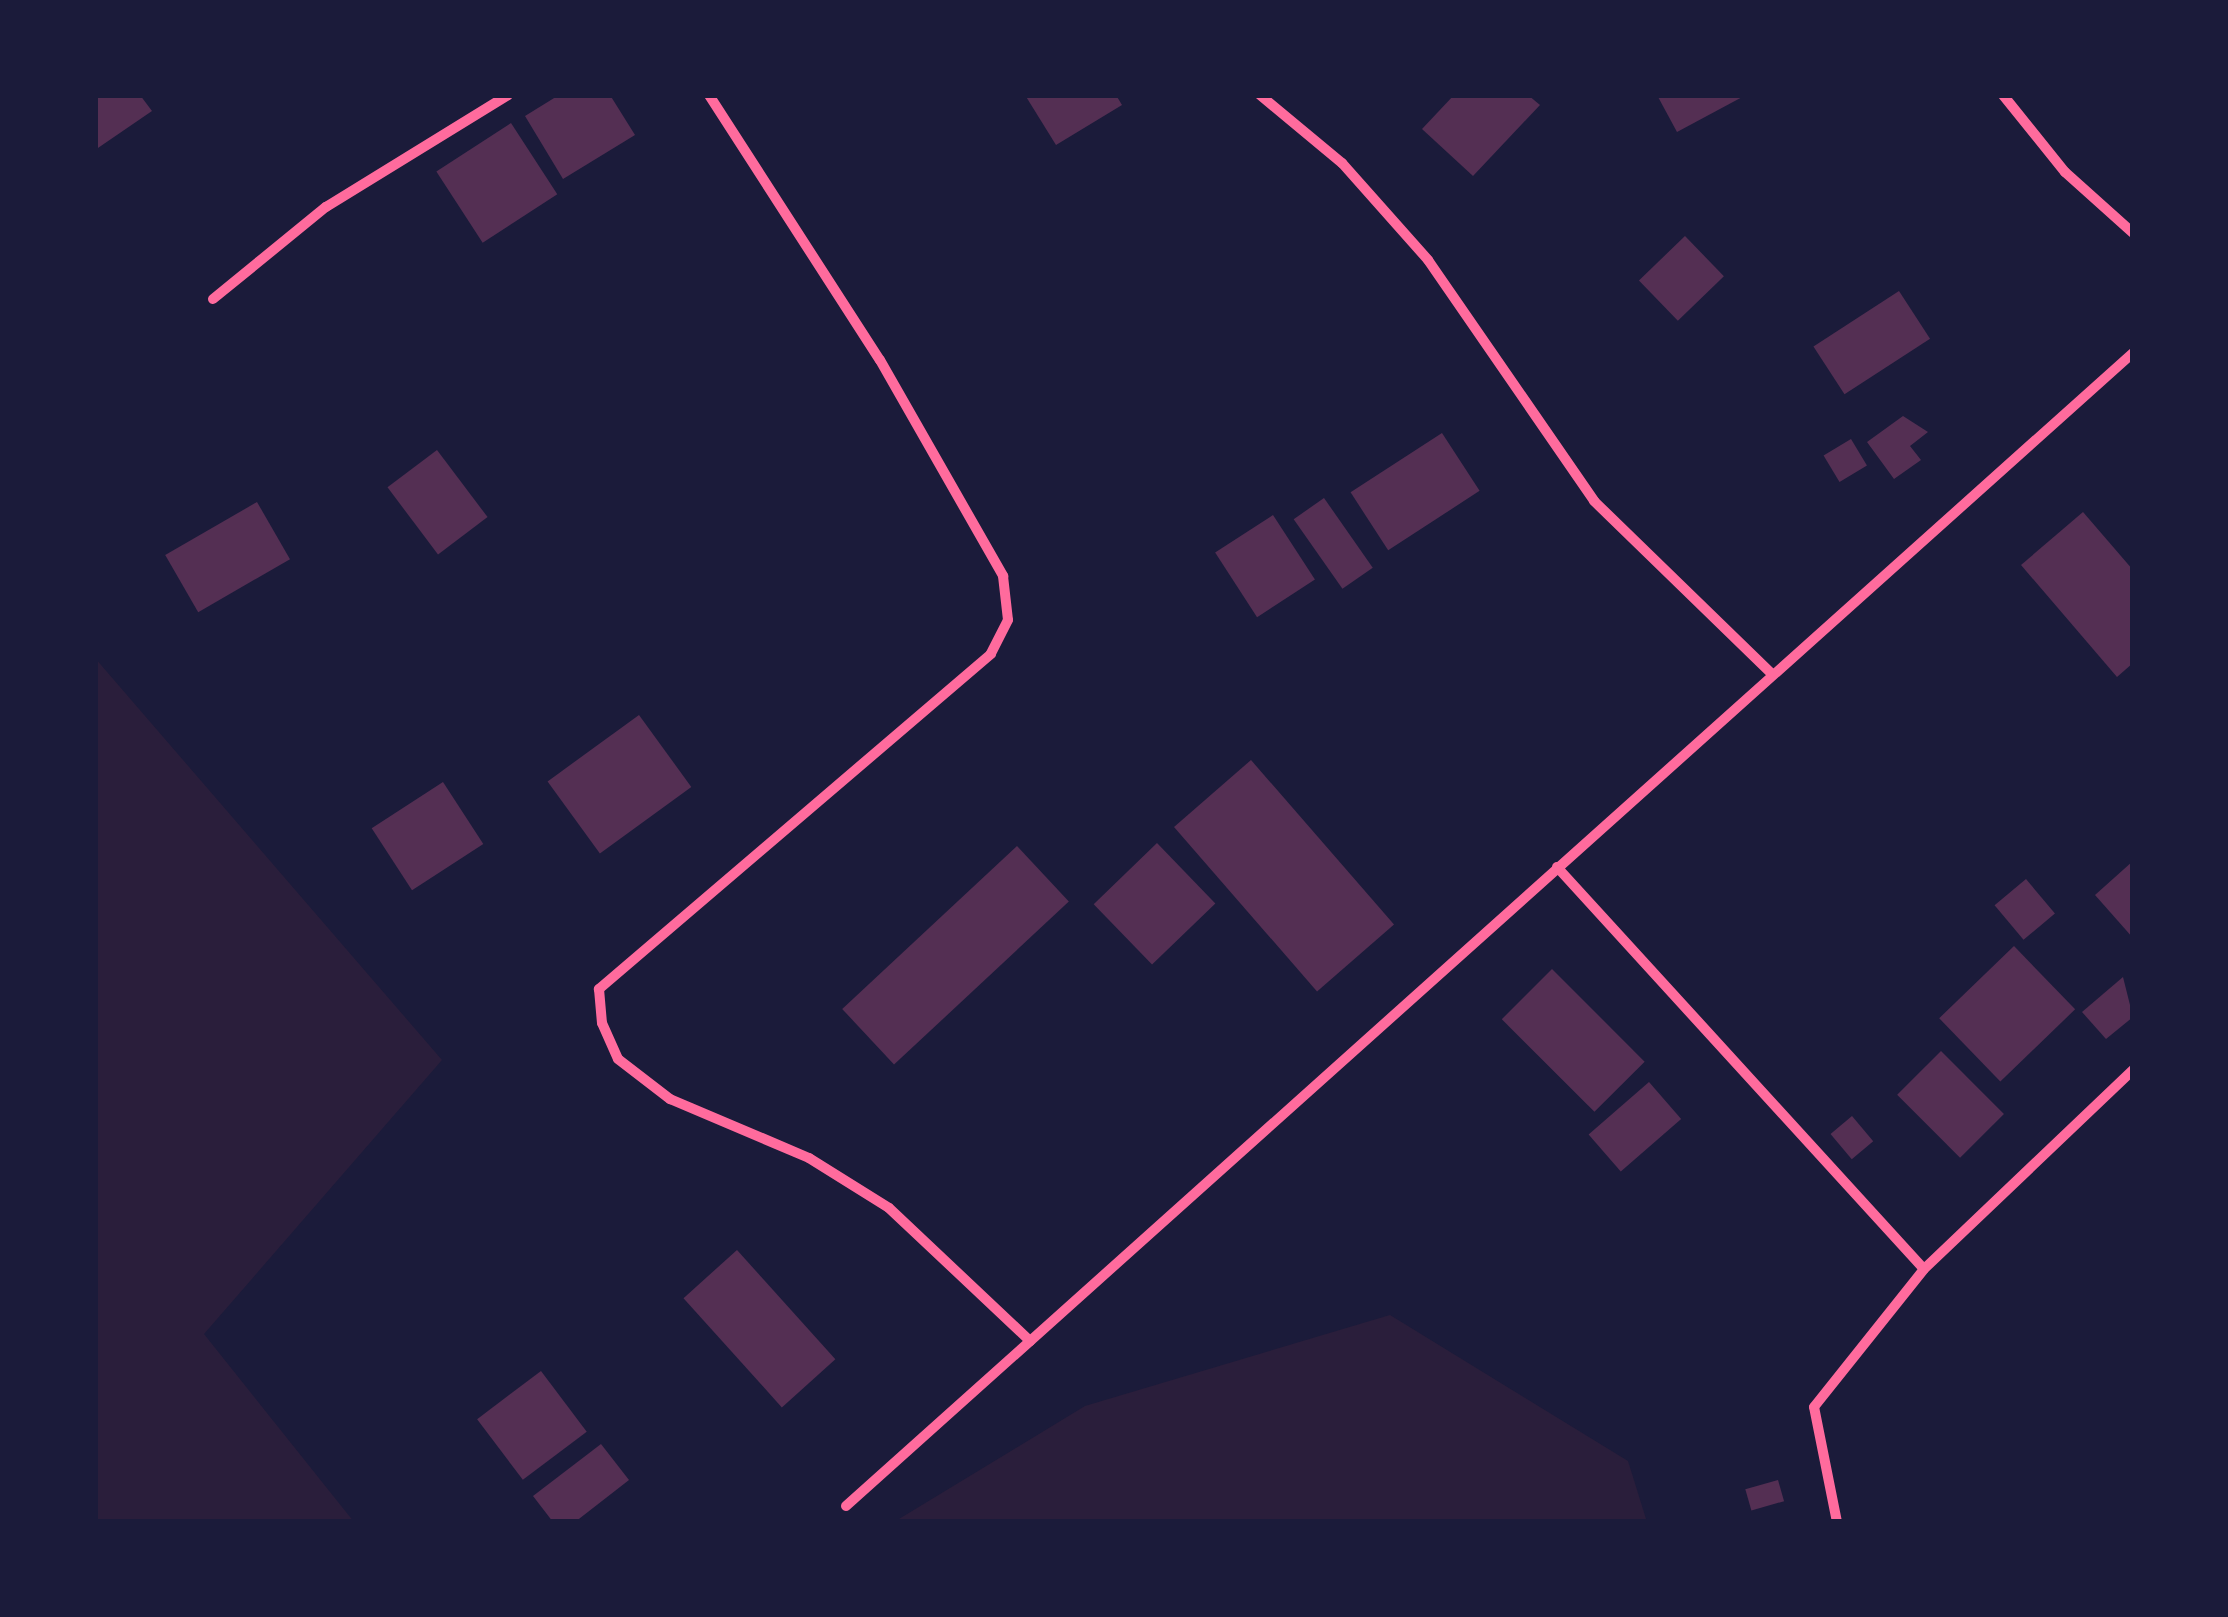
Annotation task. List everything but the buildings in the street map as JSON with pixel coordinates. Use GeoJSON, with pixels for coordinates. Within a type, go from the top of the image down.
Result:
{"type":"FeatureCollection","features":[{"type":"Feature","properties":{"kind":"street"},"geometry":{"type":"LineString","coordinates":[[212,299],[326,207],[508,95]]}},
{"type":"Feature","properties":{"kind":"street"},"geometry":{"type":"LineString","coordinates":[[709,95],[994,559],[1008,620],[991,654],[599,988],[602,1023],[618,1059],[670,1098],[809,1158],[889,1208],[1030,1341]]}},
{"type":"Feature","properties":{"kind":"street"},"geometry":{"type":"LineString","coordinates":[[1260,95],[1342,163],[1428,260],[1594,501],[1770,674]]}},
{"type":"Feature","properties":{"kind":"street"},"geometry":{"type":"LineString","coordinates":[[2003,95],[2065,172],[2133,233]]}},
{"type":"Feature","properties":{"kind":"street"},"geometry":{"type":"LineString","coordinates":[[846,1506],[1770,674],[2133,353]]}},
{"type":"Feature","properties":{"kind":"street"},"geometry":{"type":"LineString","coordinates":[[1557,866],[1924,1269]]}},
{"type":"Feature","properties":{"kind":"street"},"geometry":{"type":"LineString","coordinates":[[1837,1522],[1814,1406],[1924,1269],[2133,1070]]}},
{"type":"Feature","properties":{"kind":"shaded area"},"geometry":{"type":"Polygon","coordinates":[[[95,658],[442,1060],[204,1334],[354,1522],[95,1522],[95,658]]]}},
{"type":"Feature","properties":{"kind":"shaded area"},"geometry":{"type":"Polygon","coordinates":[[[1390,1315],[1628,1461],[1647,1522],[894,1522],[1085,1406],[1390,1315]]]}}]}
